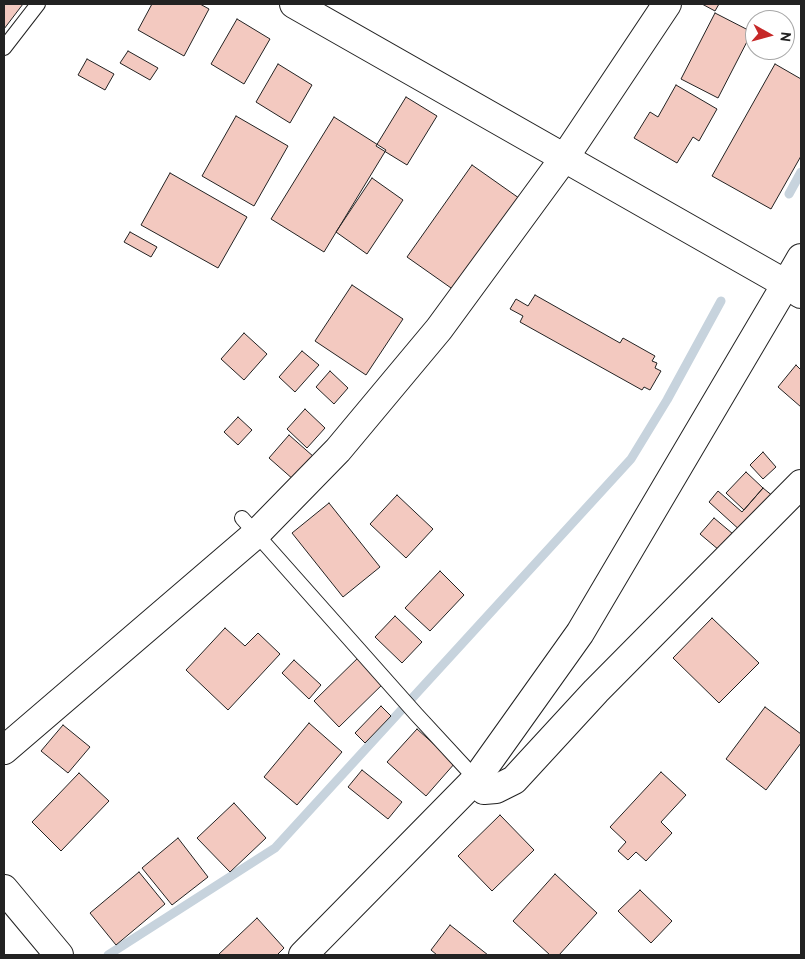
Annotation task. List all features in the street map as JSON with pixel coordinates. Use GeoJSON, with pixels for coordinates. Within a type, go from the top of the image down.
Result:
{"type":"FeatureCollection","features":[{"type":"Feature","properties":{"kind":"street"},"geometry":{"type":"LineString","coordinates":[[294,4],[794,289]]}},
{"type":"Feature","properties":{"kind":"street"},"geometry":{"type":"LineString","coordinates":[[4,750],[249,526],[338,450],[433,336],[565,157],[667,4]]}},
{"type":"Feature","properties":{"kind":"street"},"geometry":{"type":"LineString","coordinates":[[303,955],[476,779],[580,633],[794,289],[801,258]]}},
{"type":"Feature","properties":{"kind":"street"},"geometry":{"type":"LineString","coordinates":[[476,779],[484,790],[496,789],[514,780],[596,691],[801,484]]}},
{"type":"Feature","properties":{"kind":"street"},"geometry":{"type":"LineString","coordinates":[[4,888],[59,955]]}},
{"type":"Feature","properties":{"kind":"lane"},"geometry":{"type":"LineString","coordinates":[[4,48],[38,4]]}},
{"type":"Feature","properties":{"kind":"lane"},"geometry":{"type":"LineString","coordinates":[[249,526],[476,779]]}},
{"type":"Feature","properties":{"kind":"building"},"geometry":{"type":"Polygon","coordinates":[[[4,4],[23,4],[4,29],[4,4]]]}},
{"type":"Feature","properties":{"kind":"building"},"geometry":{"type":"Polygon","coordinates":[[[152,4],[200,4],[209,9],[184,56],[138,30],[152,4]]]}},
{"type":"Feature","properties":{"kind":"building"},"geometry":{"type":"Polygon","coordinates":[[[702,4],[719,4],[715,11],[702,4]]]}},
{"type":"Feature","properties":{"kind":"building"},"geometry":{"type":"Polygon","coordinates":[[[715,13],[745,28],[745,46],[718,98],[681,79],[715,13]]]}},
{"type":"Feature","properties":{"kind":"building"},"geometry":{"type":"Polygon","coordinates":[[[237,19],[270,39],[244,84],[211,64],[237,19]]]}},
{"type":"Feature","properties":{"kind":"building"},"geometry":{"type":"Polygon","coordinates":[[[128,51],[158,68],[150,80],[120,63],[128,51]]]}},
{"type":"Feature","properties":{"kind":"building"},"geometry":{"type":"Polygon","coordinates":[[[87,59],[114,74],[105,90],[78,75],[87,59]]]}},
{"type":"Feature","properties":{"kind":"building"},"geometry":{"type":"Polygon","coordinates":[[[278,64],[312,85],[290,123],[256,102],[278,64]]]}},
{"type":"Feature","properties":{"kind":"building"},"geometry":{"type":"Polygon","coordinates":[[[775,64],[801,79],[801,156],[771,209],[712,176],[775,64]]]}},
{"type":"Feature","properties":{"kind":"building"},"geometry":{"type":"Polygon","coordinates":[[[676,85],[717,109],[699,141],[693,137],[677,163],[634,138],[650,112],[658,117],[676,85]]]}},
{"type":"Feature","properties":{"kind":"building"},"geometry":{"type":"Polygon","coordinates":[[[406,97],[437,116],[407,165],[376,146],[406,97]]]}},
{"type":"Feature","properties":{"kind":"building"},"geometry":{"type":"Polygon","coordinates":[[[236,116],[288,146],[254,206],[202,176],[236,116]]]}},
{"type":"Feature","properties":{"kind":"building"},"geometry":{"type":"Polygon","coordinates":[[[334,117],[386,150],[324,252],[271,219],[334,117]]]}},
{"type":"Feature","properties":{"kind":"building"},"geometry":{"type":"Polygon","coordinates":[[[472,165],[526,203],[461,295],[407,257],[472,165]]]}},
{"type":"Feature","properties":{"kind":"building"},"geometry":{"type":"Polygon","coordinates":[[[170,173],[247,217],[218,268],[141,225],[170,173]]]}},
{"type":"Feature","properties":{"kind":"building"},"geometry":{"type":"Polygon","coordinates":[[[372,178],[403,200],[367,254],[336,232],[372,178]]]}},
{"type":"Feature","properties":{"kind":"building"},"geometry":{"type":"Polygon","coordinates":[[[130,232],[157,247],[151,257],[124,242],[130,232]]]}},
{"type":"Feature","properties":{"kind":"building"},"geometry":{"type":"Polygon","coordinates":[[[352,285],[403,319],[366,375],[315,341],[352,285]]]}},
{"type":"Feature","properties":{"kind":"building"},"geometry":{"type":"Polygon","coordinates":[[[535,295],[620,343],[623,338],[655,356],[652,361],[657,363],[655,368],[661,371],[650,390],[644,387],[642,390],[520,322],[523,316],[510,309],[516,299],[528,306],[535,295]]]}},
{"type":"Feature","properties":{"kind":"building"},"geometry":{"type":"Polygon","coordinates":[[[244,333],[267,354],[244,380],[221,359],[244,333]]]}},
{"type":"Feature","properties":{"kind":"building"},"geometry":{"type":"Polygon","coordinates":[[[302,351],[319,365],[295,392],[279,377],[302,351]]]}},
{"type":"Feature","properties":{"kind":"building"},"geometry":{"type":"Polygon","coordinates":[[[796,365],[801,370],[801,407],[778,387],[796,365]]]}},
{"type":"Feature","properties":{"kind":"building"},"geometry":{"type":"Polygon","coordinates":[[[330,371],[348,388],[334,404],[316,387],[330,371]]]}},
{"type":"Feature","properties":{"kind":"building"},"geometry":{"type":"Polygon","coordinates":[[[305,409],[325,428],[307,448],[287,429],[305,409]]]}},
{"type":"Feature","properties":{"kind":"building"},"geometry":{"type":"Polygon","coordinates":[[[238,417],[252,430],[238,445],[224,432],[238,417]]]}},
{"type":"Feature","properties":{"kind":"building"},"geometry":{"type":"Polygon","coordinates":[[[289,435],[314,457],[294,480],[269,458],[289,435]]]}},
{"type":"Feature","properties":{"kind":"building"},"geometry":{"type":"Polygon","coordinates":[[[763,452],[776,467],[763,479],[750,465],[763,452]]]}},
{"type":"Feature","properties":{"kind":"building"},"geometry":{"type":"Polygon","coordinates":[[[746,472],[763,488],[744,510],[726,493],[746,472]]]}},
{"type":"Feature","properties":{"kind":"building"},"geometry":{"type":"Polygon","coordinates":[[[763,488],[774,497],[742,532],[709,502],[718,491],[742,512],[763,488]]]}},
{"type":"Feature","properties":{"kind":"building"},"geometry":{"type":"Polygon","coordinates":[[[397,495],[433,529],[406,558],[370,524],[397,495]]]}},
{"type":"Feature","properties":{"kind":"building"},"geometry":{"type":"Polygon","coordinates":[[[329,503],[380,567],[343,597],[292,533],[329,503]]]}},
{"type":"Feature","properties":{"kind":"building"},"geometry":{"type":"Polygon","coordinates":[[[714,518],[733,534],[719,550],[700,534],[714,518]]]}},
{"type":"Feature","properties":{"kind":"building"},"geometry":{"type":"Polygon","coordinates":[[[440,571],[464,595],[430,631],[405,608],[440,571]]]}},
{"type":"Feature","properties":{"kind":"building"},"geometry":{"type":"Polygon","coordinates":[[[395,616],[422,642],[402,663],[375,637],[395,616]]]}},
{"type":"Feature","properties":{"kind":"building"},"geometry":{"type":"Polygon","coordinates":[[[712,618],[759,663],[719,703],[673,658],[712,618]]]}},
{"type":"Feature","properties":{"kind":"building"},"geometry":{"type":"Polygon","coordinates":[[[225,628],[245,646],[258,633],[280,654],[228,710],[186,670],[225,628]]]}},
{"type":"Feature","properties":{"kind":"building"},"geometry":{"type":"Polygon","coordinates":[[[364,652],[389,678],[339,727],[314,701],[364,652]]]}},
{"type":"Feature","properties":{"kind":"building"},"geometry":{"type":"Polygon","coordinates":[[[294,660],[321,685],[309,699],[282,673],[294,660]]]}},
{"type":"Feature","properties":{"kind":"building"},"geometry":{"type":"Polygon","coordinates":[[[381,706],[391,716],[365,743],[355,733],[381,706]]]}},
{"type":"Feature","properties":{"kind":"building"},"geometry":{"type":"Polygon","coordinates":[[[765,707],[801,734],[801,743],[766,790],[726,759],[765,707]]]}},
{"type":"Feature","properties":{"kind":"building"},"geometry":{"type":"Polygon","coordinates":[[[309,723],[342,752],[297,805],[264,777],[309,723]]]}},
{"type":"Feature","properties":{"kind":"building"},"geometry":{"type":"Polygon","coordinates":[[[63,725],[90,747],[68,773],[41,751],[63,725]]]}},
{"type":"Feature","properties":{"kind":"building"},"geometry":{"type":"Polygon","coordinates":[[[417,729],[455,763],[426,796],[387,762],[417,729]]]}},
{"type":"Feature","properties":{"kind":"building"},"geometry":{"type":"Polygon","coordinates":[[[362,770],[402,802],[388,819],[348,787],[362,770]]]}},
{"type":"Feature","properties":{"kind":"building"},"geometry":{"type":"Polygon","coordinates":[[[661,772],[686,795],[661,822],[672,833],[646,861],[636,852],[628,860],[618,851],[626,842],[610,827],[661,772]]]}},
{"type":"Feature","properties":{"kind":"building"},"geometry":{"type":"Polygon","coordinates":[[[79,773],[109,801],[61,851],[32,822],[79,773]]]}},
{"type":"Feature","properties":{"kind":"building"},"geometry":{"type":"Polygon","coordinates":[[[234,803],[266,838],[230,872],[197,838],[234,803]]]}},
{"type":"Feature","properties":{"kind":"building"},"geometry":{"type":"Polygon","coordinates":[[[500,815],[534,850],[492,891],[458,856],[500,815]]]}},
{"type":"Feature","properties":{"kind":"building"},"geometry":{"type":"Polygon","coordinates":[[[178,838],[208,877],[172,905],[142,868],[178,838]]]}},
{"type":"Feature","properties":{"kind":"building"},"geometry":{"type":"Polygon","coordinates":[[[139,872],[165,904],[116,945],[90,913],[139,872]]]}},
{"type":"Feature","properties":{"kind":"building"},"geometry":{"type":"Polygon","coordinates":[[[555,874],[597,913],[559,955],[550,955],[513,921],[555,874]]]}},
{"type":"Feature","properties":{"kind":"building"},"geometry":{"type":"Polygon","coordinates":[[[640,890],[672,921],[651,943],[618,911],[640,890]]]}},
{"type":"Feature","properties":{"kind":"building"},"geometry":{"type":"Polygon","coordinates":[[[257,918],[284,948],[277,955],[218,955],[257,918]]]}},
{"type":"Feature","properties":{"kind":"building"},"geometry":{"type":"Polygon","coordinates":[[[450,925],[488,955],[437,955],[431,950],[450,925]]]}},
{"type":"Feature","properties":{"kind":"waterway"},"geometry":{"type":"LineString","coordinates":[[789,194],[801,172]]}},
{"type":"Feature","properties":{"kind":"waterway"},"geometry":{"type":"LineString","coordinates":[[108,955],[275,848],[631,459],[667,400],[721,301]]}}]}
